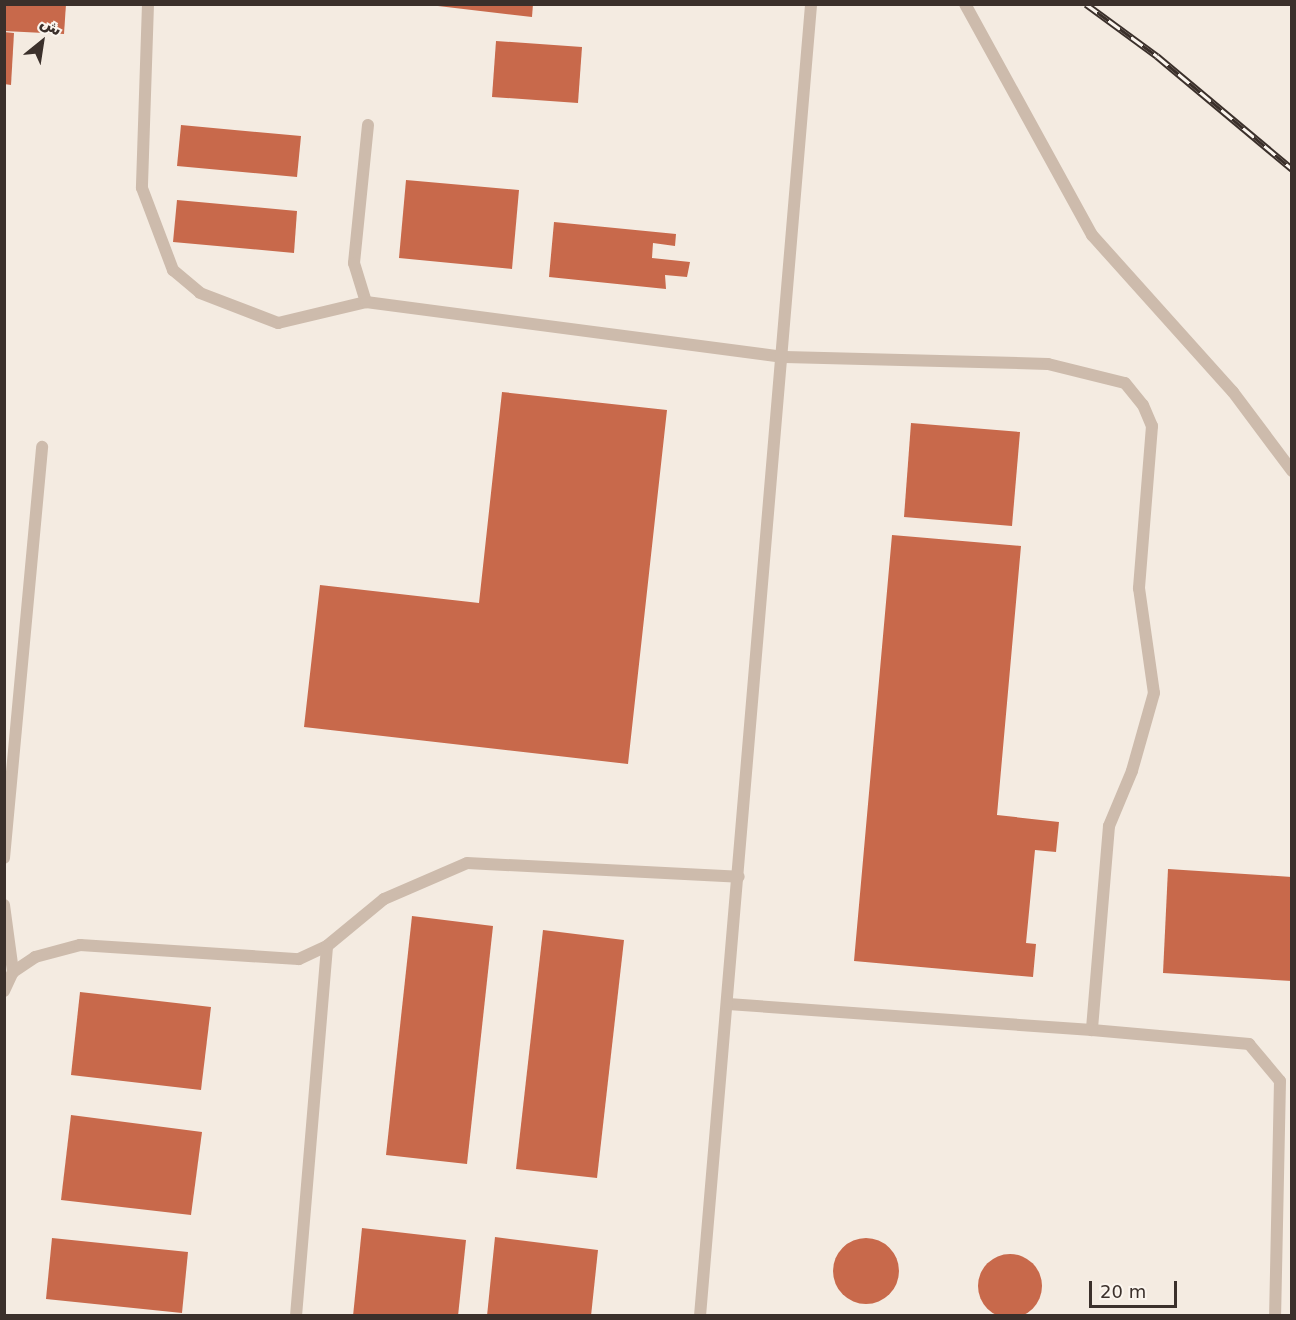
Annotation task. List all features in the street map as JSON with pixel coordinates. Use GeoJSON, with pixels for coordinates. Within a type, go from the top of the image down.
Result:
{"type":"FeatureCollection","features":[{"type":"Feature","properties":{"kind":"lane"},"geometry":{"type":"LineString","coordinates":[[148,4],[142,188],[173,270],[200,293],[278,323],[366,302],[785,357],[1048,364],[1125,383],[1143,405],[1152,426],[1138,588],[1154,693],[1132,771],[1109,826],[1092,1030]]}},
{"type":"Feature","properties":{"kind":"lane"},"geometry":{"type":"LineString","coordinates":[[700,1316],[785,357],[811,4]]}},
{"type":"Feature","properties":{"kind":"lane"},"geometry":{"type":"LineString","coordinates":[[965,4],[1092,235],[1233,392],[1292,471]]}},
{"type":"Feature","properties":{"kind":"lane"},"geometry":{"type":"LineString","coordinates":[[366,302],[354,263],[369,125]]}},
{"type":"Feature","properties":{"kind":"lane"},"geometry":{"type":"LineString","coordinates":[[4,858],[42,447]]}},
{"type":"Feature","properties":{"kind":"lane"},"geometry":{"type":"LineString","coordinates":[[4,991],[13,972],[35,957],[80,945],[299,959],[327,946],[384,899],[467,863],[739,877]]}},
{"type":"Feature","properties":{"kind":"lane"},"geometry":{"type":"LineString","coordinates":[[4,905],[13,972]]}},
{"type":"Feature","properties":{"kind":"lane"},"geometry":{"type":"LineString","coordinates":[[296,1316],[327,946]]}},
{"type":"Feature","properties":{"kind":"lane"},"geometry":{"type":"LineString","coordinates":[[728,1004],[1092,1030],[1249,1044],[1280,1081],[1275,1316]]}},
{"type":"Feature","properties":{"kind":"building"},"geometry":{"type":"Polygon","coordinates":[[[4,4],[66,4],[64,34],[4,31],[4,4]]]}},
{"type":"Feature","properties":{"kind":"building"},"geometry":{"type":"Polygon","coordinates":[[[421,4],[533,4],[532,17],[421,4]]]}},
{"type":"Feature","properties":{"kind":"building"},"geometry":{"type":"Polygon","coordinates":[[[4,32],[14,33],[11,85],[4,84],[4,32]]]}},
{"type":"Feature","properties":{"kind":"building"},"geometry":{"type":"Polygon","coordinates":[[[496,41],[582,47],[578,103],[492,97],[496,41]]]}},
{"type":"Feature","properties":{"kind":"building"},"geometry":{"type":"Polygon","coordinates":[[[181,125],[301,136],[297,177],[177,166],[181,125]]]}},
{"type":"Feature","properties":{"kind":"building"},"geometry":{"type":"Polygon","coordinates":[[[406,180],[519,190],[512,269],[399,258],[406,180]]]}},
{"type":"Feature","properties":{"kind":"building"},"geometry":{"type":"Polygon","coordinates":[[[177,200],[297,211],[294,253],[173,242],[177,200]]]}},
{"type":"Feature","properties":{"kind":"building"},"geometry":{"type":"Polygon","coordinates":[[[554,222],[676,234],[675,246],[653,243],[652,258],[690,262],[687,277],[665,275],[666,289],[549,277],[554,222]]]}},
{"type":"Feature","properties":{"kind":"building"},"geometry":{"type":"Polygon","coordinates":[[[502,392],[667,410],[628,764],[304,727],[320,585],[479,603],[502,392]]]}},
{"type":"Feature","properties":{"kind":"building"},"geometry":{"type":"Polygon","coordinates":[[[911,423],[1020,432],[1012,526],[904,517],[911,423]]]}},
{"type":"Feature","properties":{"kind":"building"},"geometry":{"type":"Polygon","coordinates":[[[892,535],[1021,546],[997,815],[1059,822],[1056,852],[1035,850],[1026,943],[1036,944],[1033,977],[854,961],[892,535]]]}},
{"type":"Feature","properties":{"kind":"building"},"geometry":{"type":"Polygon","coordinates":[[[1168,869],[1292,877],[1292,981],[1163,973],[1168,869]]]}},
{"type":"Feature","properties":{"kind":"building"},"geometry":{"type":"Polygon","coordinates":[[[412,916],[493,926],[467,1164],[386,1155],[412,916]]]}},
{"type":"Feature","properties":{"kind":"building"},"geometry":{"type":"Polygon","coordinates":[[[543,930],[624,940],[597,1178],[516,1169],[543,930]]]}},
{"type":"Feature","properties":{"kind":"building"},"geometry":{"type":"Polygon","coordinates":[[[80,992],[211,1007],[201,1090],[71,1075],[80,992]]]}},
{"type":"Feature","properties":{"kind":"building"},"geometry":{"type":"Polygon","coordinates":[[[71,1115],[202,1132],[191,1215],[61,1200],[71,1115]]]}},
{"type":"Feature","properties":{"kind":"building"},"geometry":{"type":"Polygon","coordinates":[[[362,1228],[466,1240],[458,1316],[353,1316],[362,1228]]]}},
{"type":"Feature","properties":{"kind":"building"},"geometry":{"type":"Polygon","coordinates":[[[495,1237],[598,1250],[591,1316],[487,1316],[495,1237]]]}},
{"type":"Feature","properties":{"kind":"building"},"geometry":{"type":"Polygon","coordinates":[[[52,1238],[188,1252],[182,1313],[46,1299],[52,1238]]]}},
{"type":"Feature","properties":{"kind":"building"},"geometry":{"type":"Polygon","coordinates":[[[866,1238],[879,1241],[889,1248],[896,1258],[899,1271],[896,1284],[889,1294],[879,1301],[866,1304],[853,1301],[843,1294],[836,1284],[833,1271],[836,1258],[843,1248],[853,1241],[866,1238]]]}},
{"type":"Feature","properties":{"kind":"building"},"geometry":{"type":"Polygon","coordinates":[[[1004,1254],[1016,1254],[1033,1263],[1040,1274],[1042,1286],[1040,1298],[1033,1309],[1016,1318],[1004,1318],[992,1313],[983,1304],[978,1292],[978,1280],[983,1268],[992,1259],[1004,1254]]]}},
{"type":"Feature","properties":{"kind":"railway"},"geometry":{"type":"LineString","coordinates":[[1086,4],[1157,56],[1292,169]]}}]}
